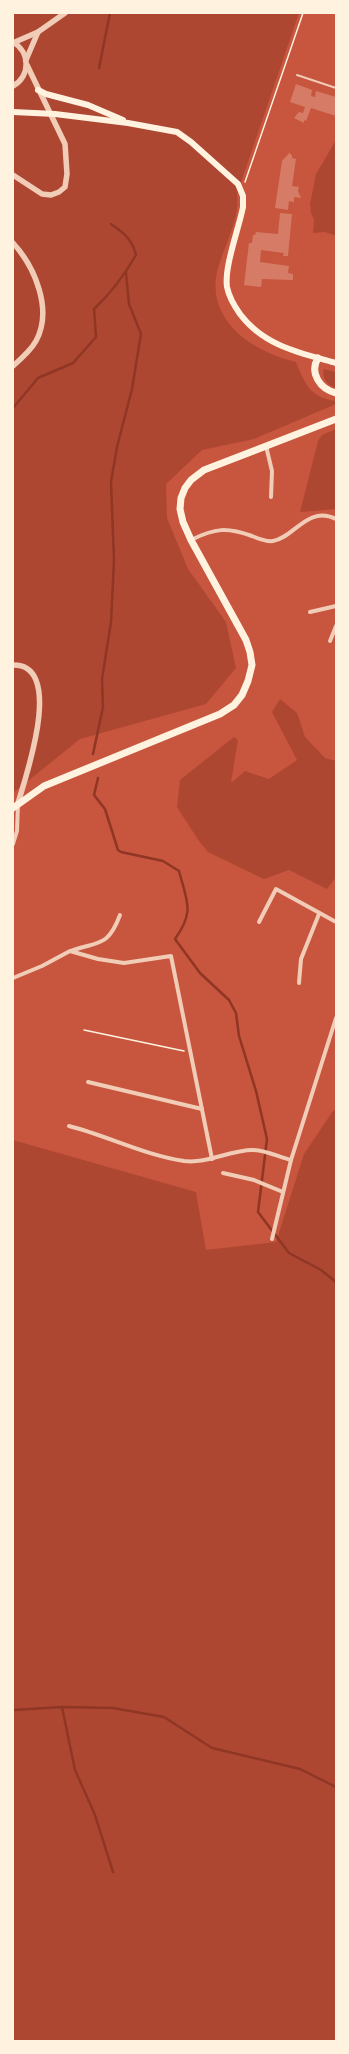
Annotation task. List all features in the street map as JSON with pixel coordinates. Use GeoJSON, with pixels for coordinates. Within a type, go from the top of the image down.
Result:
{"type":"FeatureCollection","features":[{"type":"Feature","properties":{"kind":"main road"},"geometry":{"type":"LineString","coordinates":[[38,90],[46,94],[94,107],[128,123]]}},
{"type":"Feature","properties":{"kind":"main road"},"geometry":{"type":"LineString","coordinates":[[13,112],[55,114],[128,123],[169,130],[183,136],[231,177],[242,191],[244,206],[228,271],[227,287],[237,310],[247,324],[280,346],[336,363]]}},
{"type":"Feature","properties":{"kind":"main road"},"geometry":{"type":"LineString","coordinates":[[318,358],[314,368],[316,376],[323,387],[336,393]]}},
{"type":"Feature","properties":{"kind":"main road"},"geometry":{"type":"LineString","coordinates":[[16,806],[44,786],[220,714],[234,705],[242,695],[248,681],[252,665],[250,652],[246,640],[191,540],[183,522],[180,509],[183,493],[191,480],[204,470],[336,419]]}},
{"type":"Feature","properties":{"kind":"street"},"geometry":{"type":"LineString","coordinates":[[13,175],[42,194],[51,195],[59,192],[65,187],[67,162],[64,144],[58,128],[38,90],[22,50],[14,42],[38,32],[65,13]]}},
{"type":"Feature","properties":{"kind":"street"},"geometry":{"type":"LineString","coordinates":[[13,86],[23,76],[26,62],[38,32]]}},
{"type":"Feature","properties":{"kind":"street"},"geometry":{"type":"LineString","coordinates":[[13,243],[21,251],[32,272],[41,294],[42,313],[40,330],[35,341],[13,366]]}},
{"type":"Feature","properties":{"kind":"street"},"geometry":{"type":"LineString","coordinates":[[266,446],[272,471],[271,497]]}},
{"type":"Feature","properties":{"kind":"street"},"geometry":{"type":"LineString","coordinates":[[191,540],[212,531],[225,529],[272,541],[280,538],[304,520],[324,517],[336,519]]}},
{"type":"Feature","properties":{"kind":"street"},"geometry":{"type":"LineString","coordinates":[[310,612],[336,606]]}},
{"type":"Feature","properties":{"kind":"street"},"geometry":{"type":"LineString","coordinates":[[330,640],[336,626]]}},
{"type":"Feature","properties":{"kind":"street"},"geometry":{"type":"LineString","coordinates":[[13,665],[30,669],[36,677],[40,689],[40,703],[35,736],[16,806],[16,830],[13,844]]}},
{"type":"Feature","properties":{"kind":"street"},"geometry":{"type":"LineString","coordinates":[[259,922],[276,889],[336,922]]}},
{"type":"Feature","properties":{"kind":"street"},"geometry":{"type":"LineString","coordinates":[[298,983],[300,959],[319,914]]}},
{"type":"Feature","properties":{"kind":"street"},"geometry":{"type":"LineString","coordinates":[[13,978],[42,966],[70,951],[101,943],[114,930],[120,915]]}},
{"type":"Feature","properties":{"kind":"street"},"geometry":{"type":"LineString","coordinates":[[70,951],[98,959],[124,963],[171,956],[212,1159]]}},
{"type":"Feature","properties":{"kind":"street"},"geometry":{"type":"LineString","coordinates":[[272,1239],[291,1160],[336,1018]]}},
{"type":"Feature","properties":{"kind":"street"},"geometry":{"type":"LineString","coordinates":[[88,1082],[202,1109]]}},
{"type":"Feature","properties":{"kind":"street"},"geometry":{"type":"LineString","coordinates":[[69,1126],[100,1134],[159,1156],[185,1161],[212,1159],[254,1150],[291,1160]]}},
{"type":"Feature","properties":{"kind":"street"},"geometry":{"type":"LineString","coordinates":[[223,1173],[254,1180],[283,1192]]}},
{"type":"Feature","properties":{"kind":"lane"},"geometry":{"type":"LineString","coordinates":[[297,75],[336,88]]}},
{"type":"Feature","properties":{"kind":"path"},"geometry":{"type":"LineString","coordinates":[[242,191],[303,13]]}},
{"type":"Feature","properties":{"kind":"path"},"geometry":{"type":"LineString","coordinates":[[84,1030],[190,1052]]}},
{"type":"Feature","properties":{"kind":"shaded area"},"geometry":{"type":"Polygon","coordinates":[[[13,13],[299,13],[237,194],[234,222],[218,268],[216,286],[218,303],[225,318],[235,330],[248,341],[263,350],[296,362],[306,384],[310,389],[320,397],[336,401],[336,404],[254,439],[202,450],[166,484],[167,518],[188,569],[226,622],[236,668],[206,704],[80,739],[13,793],[13,13]]]}},
{"type":"Feature","properties":{"kind":"shaded area"},"geometry":{"type":"Polygon","coordinates":[[[336,140],[336,236],[325,232],[313,233],[314,220],[311,213],[310,204],[316,174],[336,140]]]}},
{"type":"Feature","properties":{"kind":"shaded area"},"geometry":{"type":"Polygon","coordinates":[[[324,369],[336,372],[336,388],[324,379],[324,369]]]}},
{"type":"Feature","properties":{"kind":"shaded area"},"geometry":{"type":"Polygon","coordinates":[[[336,429],[336,509],[300,512],[318,441],[322,435],[336,429]]]}},
{"type":"Feature","properties":{"kind":"shaded area"},"geometry":{"type":"Polygon","coordinates":[[[280,699],[297,713],[305,737],[325,758],[336,761],[336,877],[327,889],[289,870],[264,879],[208,852],[177,807],[180,780],[234,737],[238,740],[231,783],[245,771],[269,779],[297,760],[272,712],[280,699]]]}},
{"type":"Feature","properties":{"kind":"shaded area"},"geometry":{"type":"Polygon","coordinates":[[[336,1110],[336,2041],[13,2041],[13,1140],[196,1192],[206,1250],[276,1242],[304,1154],[333,1111],[336,1110]]]}},
{"type":"Feature","properties":{"kind":"building"},"geometry":{"type":"Polygon","coordinates":[[[296,84],[312,90],[311,96],[315,97],[316,91],[336,97],[336,116],[311,108],[306,121],[304,120],[304,123],[294,118],[299,112],[303,113],[305,107],[290,102],[296,84]]]}},
{"type":"Feature","properties":{"kind":"building"},"geometry":{"type":"Polygon","coordinates":[[[290,152],[292,158],[296,159],[292,186],[299,187],[298,191],[301,198],[294,197],[294,202],[289,201],[288,210],[275,208],[282,161],[290,152]]]}},
{"type":"Feature","properties":{"kind":"building"},"geometry":{"type":"Polygon","coordinates":[[[280,213],[292,214],[288,256],[283,256],[284,253],[261,250],[260,262],[289,266],[288,273],[293,274],[293,280],[262,279],[261,287],[244,285],[249,243],[252,243],[253,235],[255,235],[256,232],[278,234],[280,213]]]}},
{"type":"Feature","properties":{"kind":"waterway"},"geometry":{"type":"LineString","coordinates":[[99,68],[110,13]]}},
{"type":"Feature","properties":{"kind":"waterway"},"geometry":{"type":"LineString","coordinates":[[13,408],[38,378],[73,363],[96,337],[94,309],[117,284],[136,255],[127,237],[111,224]]}},
{"type":"Feature","properties":{"kind":"waterway"},"geometry":{"type":"LineString","coordinates":[[93,754],[103,707],[102,679],[111,622],[114,560],[111,482],[117,447],[132,389],[141,334],[129,304],[126,273]]}},
{"type":"Feature","properties":{"kind":"waterway"},"geometry":{"type":"LineString","coordinates":[[98,778],[94,795],[105,809],[118,850],[121,852],[163,861],[179,871],[188,906],[185,921],[175,939],[200,973],[229,1000],[236,1013],[239,1036],[256,1091],[267,1139],[258,1212],[289,1253],[321,1270],[336,1282]]}},
{"type":"Feature","properties":{"kind":"waterway"},"geometry":{"type":"LineString","coordinates":[[62,1707],[75,1770],[95,1815],[113,1872]]}},
{"type":"Feature","properties":{"kind":"waterway"},"geometry":{"type":"LineString","coordinates":[[13,1710],[62,1707],[113,1708],[164,1717],[212,1748],[300,1769],[336,1787]]}}]}
